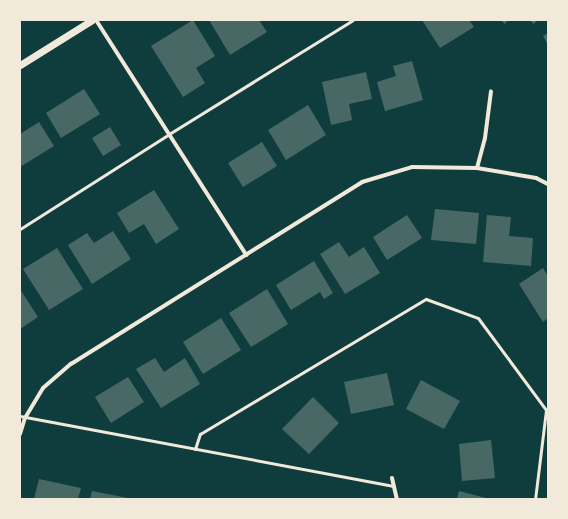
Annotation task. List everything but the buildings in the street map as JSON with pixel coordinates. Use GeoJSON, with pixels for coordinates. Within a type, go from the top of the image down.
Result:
{"type":"FeatureCollection","features":[{"type":"Feature","properties":{"kind":"street"},"geometry":{"type":"LineString","coordinates":[[20,65],[92,20]]}},
{"type":"Feature","properties":{"kind":"street"},"geometry":{"type":"LineString","coordinates":[[96,20],[246,255]]}},
{"type":"Feature","properties":{"kind":"street"},"geometry":{"type":"LineString","coordinates":[[477,168],[485,138],[491,91]]}},
{"type":"Feature","properties":{"kind":"street"},"geometry":{"type":"LineString","coordinates":[[20,434],[25,418],[43,388],[71,364],[362,182],[412,167],[477,168],[536,178],[548,184]]}},
{"type":"Feature","properties":{"kind":"street"},"geometry":{"type":"LineString","coordinates":[[392,478],[397,499]]}},
{"type":"Feature","properties":{"kind":"lane"},"geometry":{"type":"LineString","coordinates":[[20,229],[168,134],[353,20]]}},
{"type":"Feature","properties":{"kind":"lane"},"geometry":{"type":"LineString","coordinates":[[195,449],[200,434],[426,299],[478,318],[546,410],[534,499]]}},
{"type":"Feature","properties":{"kind":"lane"},"geometry":{"type":"LineString","coordinates":[[20,416],[394,486]]}}]}
